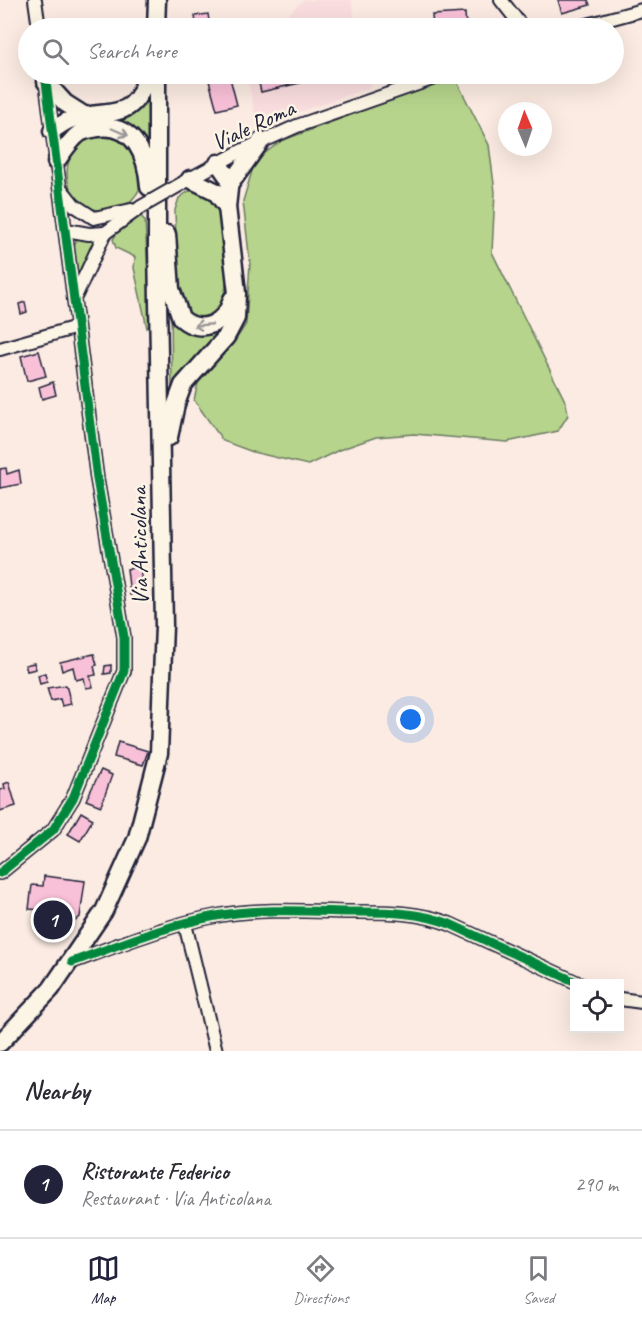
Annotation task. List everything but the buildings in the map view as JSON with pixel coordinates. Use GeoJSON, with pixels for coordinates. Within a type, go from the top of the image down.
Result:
{"type":"FeatureCollection","features":[{"type":"Feature","properties":{"kind":"main road"},"geometry":{"type":"LineString","coordinates":[[156,18],[157,0]]}},
{"type":"Feature","properties":{"kind":"main road"},"geometry":{"type":"LineString","coordinates":[[50,84],[65,103],[87,117]]}},
{"type":"Feature","properties":{"kind":"main road"},"geometry":{"type":"LineString","coordinates":[[52,131],[70,120],[111,114],[128,106],[140,93],[143,84]]}},
{"type":"Feature","properties":{"kind":"main road","name":"Via Anticolana"},"geometry":{"type":"LineString","coordinates":[[0,1043],[45,996],[72,962],[99,921],[125,869],[140,829],[156,771],[162,707],[163,479],[157,247],[156,84]]}},
{"type":"Feature","properties":{"kind":"main road"},"geometry":{"type":"LineString","coordinates":[[52,131],[80,133],[113,128],[129,135],[138,146],[148,171],[152,227],[157,247]]}},
{"type":"Feature","properties":{"kind":"main road"},"geometry":{"type":"LineString","coordinates":[[56,162],[80,133]]}},
{"type":"Feature","properties":{"kind":"main road"},"geometry":{"type":"LineString","coordinates":[[226,196],[261,141]]}},
{"type":"Feature","properties":{"kind":"main road"},"geometry":{"type":"LineString","coordinates":[[163,479],[177,400],[188,377],[231,330],[237,313],[226,196],[218,163]]}},
{"type":"Feature","properties":{"kind":"main road"},"geometry":{"type":"LineString","coordinates":[[186,181],[211,188],[226,196]]}},
{"type":"Feature","properties":{"kind":"main road"},"geometry":{"type":"LineString","coordinates":[[158,202],[166,228],[173,300],[181,318],[190,325],[199,327],[219,321],[229,310],[235,284]]}},
{"type":"Feature","properties":{"kind":"street"},"geometry":{"type":"LineString","coordinates":[[35,0],[38,18]]}},
{"type":"Feature","properties":{"kind":"street"},"geometry":{"type":"LineString","coordinates":[[501,0],[515,18]]}},
{"type":"Feature","properties":{"kind":"street"},"geometry":{"type":"LineString","coordinates":[[613,18],[642,10]]}},
{"type":"Feature","properties":{"kind":"street"},"geometry":{"type":"LineString","coordinates":[[0,873],[48,834],[66,812],[100,735],[125,666],[124,637],[99,494],[46,84]]}},
{"type":"Feature","properties":{"kind":"street","name":"Viale Roma"},"geometry":{"type":"LineString","coordinates":[[141,207],[261,141],[418,84]]}},
{"type":"Feature","properties":{"kind":"street"},"geometry":{"type":"LineString","coordinates":[[59,185],[74,205],[94,218]]}},
{"type":"Feature","properties":{"kind":"street"},"geometry":{"type":"LineString","coordinates":[[66,230],[94,218],[111,216],[141,207]]}},
{"type":"Feature","properties":{"kind":"street"},"geometry":{"type":"LineString","coordinates":[[66,230],[89,234],[105,232],[141,207]]}},
{"type":"Feature","properties":{"kind":"street"},"geometry":{"type":"LineString","coordinates":[[74,299],[105,232]]}},
{"type":"Feature","properties":{"kind":"street"},"geometry":{"type":"LineString","coordinates":[[0,349],[77,327]]}},
{"type":"Feature","properties":{"kind":"street"},"geometry":{"type":"LineString","coordinates":[[72,962],[185,924],[216,916],[251,912],[374,912],[421,915],[450,924],[570,979]]}},
{"type":"Feature","properties":{"kind":"street"},"geometry":{"type":"LineString","coordinates":[[185,924],[216,1051]]}},
{"type":"Feature","properties":{"kind":"street"},"geometry":{"type":"LineString","coordinates":[[624,1000],[642,1002]]}},
{"type":"Feature","properties":{"kind":"shaded area"},"geometry":{"type":"Polygon","coordinates":[[[304,0],[351,0],[355,18],[284,18],[304,0]]]}},
{"type":"Feature","properties":{"kind":"shaded area"},"geometry":{"type":"Polygon","coordinates":[[[249,84],[370,84],[371,87],[257,127],[249,84]]]}},
{"type":"Feature","properties":{"kind":"green space"},"geometry":{"type":"Polygon","coordinates":[[[146,84],[150,84],[152,159],[143,142],[66,127],[104,119],[146,84]]]}},
{"type":"Feature","properties":{"kind":"green space"},"geometry":{"type":"Polygon","coordinates":[[[433,84],[458,84],[489,145],[495,192],[492,252],[566,403],[568,415],[558,431],[507,442],[414,434],[376,437],[339,450],[308,465],[253,452],[223,441],[194,400],[198,383],[235,341],[246,324],[250,263],[243,201],[255,161],[281,141],[433,84]]]}},
{"type":"Feature","properties":{"kind":"green space"},"geometry":{"type":"Polygon","coordinates":[[[105,135],[119,138],[132,146],[140,159],[143,173],[140,187],[132,200],[119,208],[105,211],[91,208],[78,200],[70,187],[67,173],[70,159],[78,146],[91,138],[105,135]]]}},
{"type":"Feature","properties":{"kind":"green space"},"geometry":{"type":"Polygon","coordinates":[[[189,191],[208,192],[219,200],[227,268],[222,302],[214,314],[202,319],[193,318],[187,314],[178,301],[175,210],[179,198],[189,191]]]}},
{"type":"Feature","properties":{"kind":"green space"},"geometry":{"type":"Polygon","coordinates":[[[141,216],[145,221],[151,323],[147,328],[134,268],[135,257],[116,248],[113,239],[122,226],[141,216]]]}},
{"type":"Feature","properties":{"kind":"green space"},"geometry":{"type":"Polygon","coordinates":[[[78,234],[97,239],[77,278],[74,247],[78,234]]]}},
{"type":"Feature","properties":{"kind":"green space"},"geometry":{"type":"Polygon","coordinates":[[[171,306],[174,315],[227,323],[172,396],[171,306]]]}},
{"type":"Feature","properties":{"kind":"cycle path"},"geometry":{"type":"LineString","coordinates":[[0,873],[53,830],[73,798],[124,671],[124,637],[97,479],[46,84]]}},
{"type":"Feature","properties":{"kind":"cycle path"},"geometry":{"type":"LineString","coordinates":[[72,962],[161,930],[233,913],[388,912],[413,914],[450,924],[570,979]]}},
{"type":"Feature","properties":{"kind":"place","name":"Ristorante Federico"},"geometry":{"type":"Point","coordinates":[53,920]}}]}
